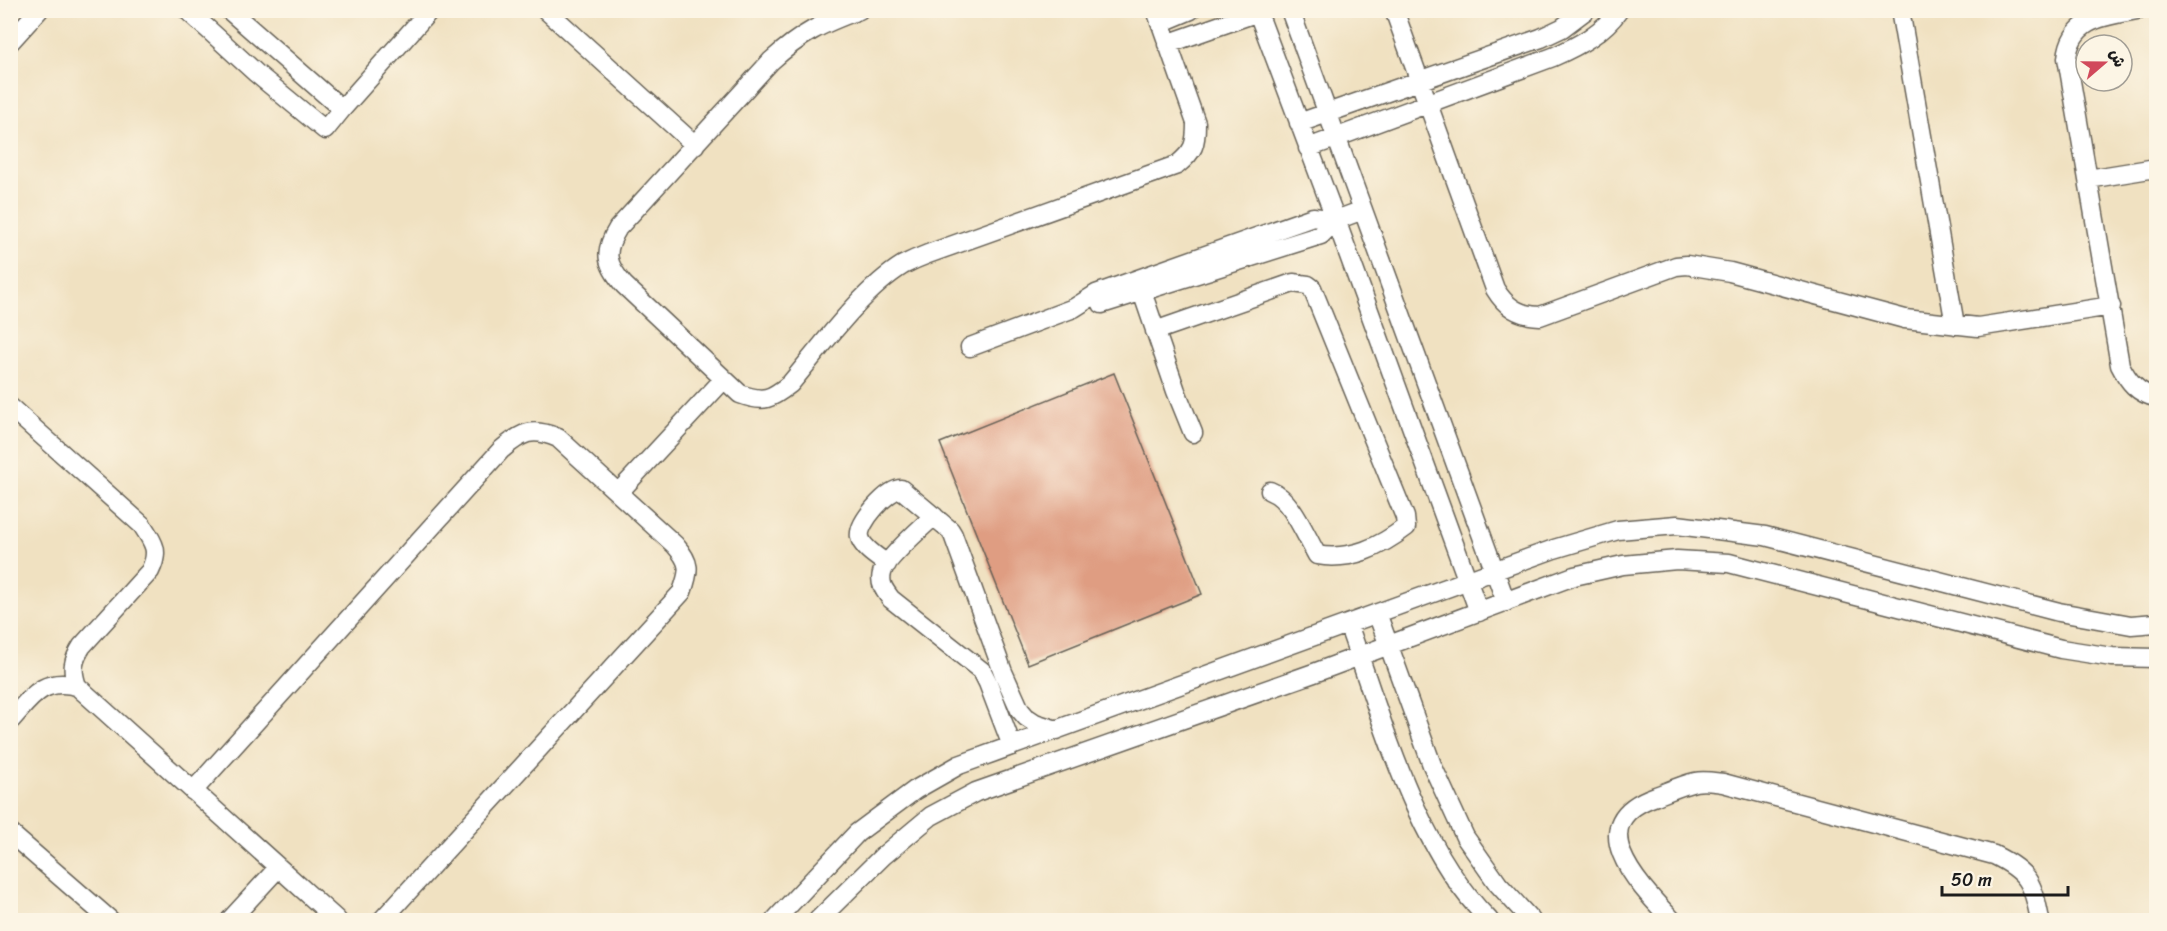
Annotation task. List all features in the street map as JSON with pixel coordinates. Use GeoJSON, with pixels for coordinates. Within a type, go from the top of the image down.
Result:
{"type":"FeatureCollection","features":[{"type":"Feature","properties":{"kind":"street"},"geometry":{"type":"LineString","coordinates":[[10,42],[39,10]]}},
{"type":"Feature","properties":{"kind":"street"},"geometry":{"type":"LineString","coordinates":[[187,10],[256,74],[325,130],[430,10]]}},
{"type":"Feature","properties":{"kind":"street"},"geometry":{"type":"LineString","coordinates":[[229,10],[342,109]]}},
{"type":"Feature","properties":{"kind":"street"},"geometry":{"type":"LineString","coordinates":[[546,10],[694,145]]}},
{"type":"Feature","properties":{"kind":"street"},"geometry":{"type":"LineString","coordinates":[[859,10],[811,30],[791,43],[771,61],[618,228],[610,242],[608,253],[615,275],[624,285],[740,394],[754,399],[776,395],[790,384],[866,296],[903,265],[1177,165],[1189,155],[1196,142],[1196,123],[1158,17],[1191,10]]}},
{"type":"Feature","properties":{"kind":"street"},"geometry":{"type":"LineString","coordinates":[[1290,10],[1506,602]]}},
{"type":"Feature","properties":{"kind":"street"},"geometry":{"type":"LineString","coordinates":[[1394,10],[1495,289],[1503,302],[1515,311],[1540,316],[1676,266],[1687,265],[1730,272],[1905,319],[1955,325],[1978,327],[2110,306]]}},
{"type":"Feature","properties":{"kind":"street"},"geometry":{"type":"LineString","coordinates":[[1299,123],[1541,38],[1562,28],[1586,10]]}},
{"type":"Feature","properties":{"kind":"street"},"geometry":{"type":"LineString","coordinates":[[1308,148],[1576,47],[1597,33],[1619,10]]}},
{"type":"Feature","properties":{"kind":"street"},"geometry":{"type":"LineString","coordinates":[[1900,10],[1955,325]]}},
{"type":"Feature","properties":{"kind":"street"},"geometry":{"type":"LineString","coordinates":[[2137,10],[2103,16],[2085,24],[2068,44],[2067,58],[2120,365],[2127,379],[2148,396],[2157,397]]}},
{"type":"Feature","properties":{"kind":"street"},"geometry":{"type":"LineString","coordinates":[[1167,44],[1260,11],[1308,148],[1479,612]]}},
{"type":"Feature","properties":{"kind":"street"},"geometry":{"type":"LineString","coordinates":[[2088,179],[2157,168]]}},
{"type":"Feature","properties":{"kind":"street"},"geometry":{"type":"LineString","coordinates":[[970,347],[1074,308],[1096,294],[1139,286],[1313,218],[1336,220],[1363,210]]}},
{"type":"Feature","properties":{"kind":"street"},"geometry":{"type":"LineString","coordinates":[[1155,331],[1293,283],[1308,285],[1312,288],[1396,496],[1406,527],[1360,553],[1342,557],[1317,555],[1288,503],[1270,491]]}},
{"type":"Feature","properties":{"kind":"street"},"geometry":{"type":"LineString","coordinates":[[1139,286],[1193,434]]}},
{"type":"Feature","properties":{"kind":"street"},"geometry":{"type":"LineString","coordinates":[[619,492],[724,379]]}},
{"type":"Feature","properties":{"kind":"street"},"geometry":{"type":"LineString","coordinates":[[10,407],[142,525],[154,543],[156,559],[150,571],[82,646],[74,659],[72,673],[77,686]]}},
{"type":"Feature","properties":{"kind":"street"},"geometry":{"type":"LineString","coordinates":[[193,791],[501,450],[514,438],[531,432],[542,431],[558,438],[619,492],[684,555],[688,563],[688,575],[681,592],[382,921]]}},
{"type":"Feature","properties":{"kind":"street"},"geometry":{"type":"LineString","coordinates":[[887,564],[862,544],[860,529],[864,520],[892,491],[904,490],[953,535],[995,651],[1020,710],[1035,723],[1057,730]]}},
{"type":"Feature","properties":{"kind":"street"},"geometry":{"type":"LineString","coordinates":[[934,516],[887,564],[881,583],[891,599],[974,663],[988,682],[1012,746]]}},
{"type":"Feature","properties":{"kind":"street"},"geometry":{"type":"LineString","coordinates":[[775,921],[857,833],[915,790],[959,765],[1495,570],[1618,530],[1677,525],[1765,536],[2060,612],[2130,625],[2157,623]]}},
{"type":"Feature","properties":{"kind":"street"},"geometry":{"type":"LineString","coordinates":[[818,921],[883,856],[932,816],[976,792],[1360,657],[1574,576],[1623,565],[1677,560],[1729,563],[2061,649],[2112,657],[2157,658]]}},
{"type":"Feature","properties":{"kind":"street"},"geometry":{"type":"LineString","coordinates":[[1377,613],[1432,765],[1465,837],[1498,884],[1531,921]]}},
{"type":"Feature","properties":{"kind":"street"},"geometry":{"type":"LineString","coordinates":[[1348,624],[1420,818],[1438,853],[1489,921]]}},
{"type":"Feature","properties":{"kind":"street"},"geometry":{"type":"LineString","coordinates":[[974,663],[995,651]]}},
{"type":"Feature","properties":{"kind":"street"},"geometry":{"type":"LineString","coordinates":[[10,721],[38,690],[64,682],[77,686],[337,921]]}},
{"type":"Feature","properties":{"kind":"street"},"geometry":{"type":"LineString","coordinates":[[1672,921],[1642,888],[1628,868],[1620,851],[1618,835],[1621,821],[1628,811],[1640,801],[1696,782],[1723,783],[1994,855],[2011,864],[2026,877],[2035,892],[2040,921]]}},
{"type":"Feature","properties":{"kind":"street"},"geometry":{"type":"LineString","coordinates":[[10,833],[110,921]]}},
{"type":"Feature","properties":{"kind":"street"},"geometry":{"type":"LineString","coordinates":[[230,921],[278,868]]}},
{"type":"Feature","properties":{"kind":"building"},"geometry":{"type":"Polygon","coordinates":[[[1114,373],[1202,594],[1028,664],[940,443],[1114,373]]]}}]}
